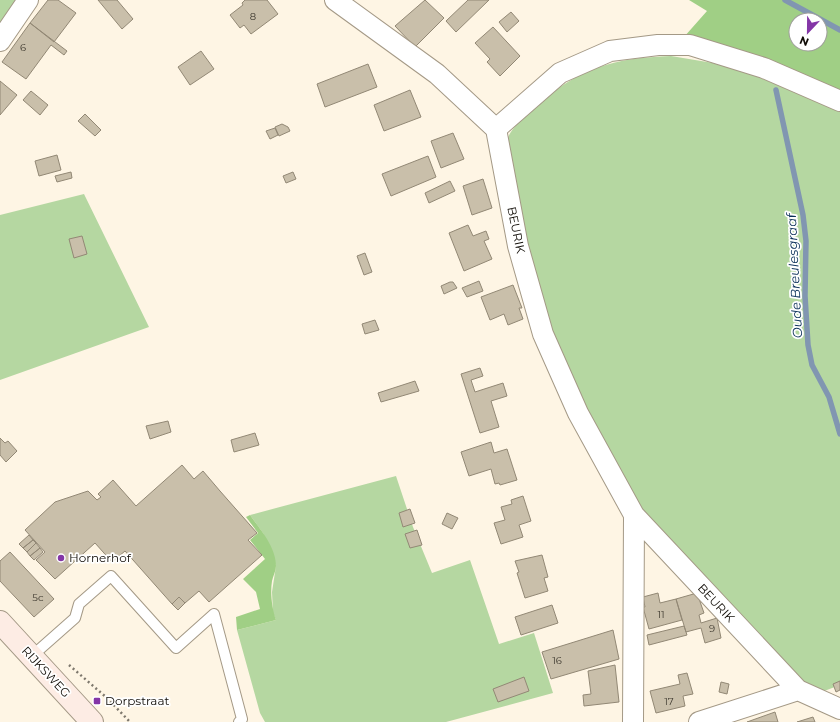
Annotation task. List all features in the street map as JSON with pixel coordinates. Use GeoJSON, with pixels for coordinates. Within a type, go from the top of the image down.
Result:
{"type":"FeatureCollection","features":[{"type":"Feature","properties":{"kind":"main road","name":"RIJKSWEG"},"geometry":{"type":"LineString","coordinates":[[0,622],[92,722]]}},
{"type":"Feature","properties":{"kind":"street"},"geometry":{"type":"LineString","coordinates":[[0,41],[28,0]]}},
{"type":"Feature","properties":{"kind":"street"},"geometry":{"type":"LineString","coordinates":[[335,0],[437,74],[496,129],[560,73],[610,51],[658,45],[690,45],[698,47],[764,68],[840,102]]}},
{"type":"Feature","properties":{"kind":"street","name":"BEURIK"},"geometry":{"type":"LineString","coordinates":[[496,129],[518,246],[543,334],[578,413],[634,515],[798,690]]}},
{"type":"Feature","properties":{"kind":"street","name":"BEURIK"},"geometry":{"type":"LineString","coordinates":[[633,722],[634,515]]}},
{"type":"Feature","properties":{"kind":"street"},"geometry":{"type":"LineString","coordinates":[[699,722],[798,690],[840,709]]}},
{"type":"Feature","properties":{"kind":"lane"},"geometry":{"type":"LineString","coordinates":[[32,656],[75,618],[79,604],[111,576],[176,648],[214,614],[242,719],[239,722]]}},
{"type":"Feature","properties":{"kind":"green space"},"geometry":{"type":"Polygon","coordinates":[[[0,0],[18,0],[0,27],[0,0]]]}},
{"type":"Feature","properties":{"kind":"green space"},"geometry":{"type":"Polygon","coordinates":[[[689,0],[840,0],[840,97],[729,47],[684,37],[707,11],[689,0]]]}},
{"type":"Feature","properties":{"kind":"green space"},"geometry":{"type":"Polygon","coordinates":[[[671,56],[740,69],[840,112],[840,685],[819,693],[800,682],[640,509],[586,413],[553,337],[525,246],[505,144],[514,128],[536,106],[552,93],[567,82],[582,74],[631,59],[671,56]]]}},
{"type":"Feature","properties":{"kind":"green space"},"geometry":{"type":"Polygon","coordinates":[[[84,194],[149,327],[0,380],[0,215],[84,194]]]}},
{"type":"Feature","properties":{"kind":"green space"},"geometry":{"type":"Polygon","coordinates":[[[396,476],[413,527],[432,573],[470,560],[499,644],[534,633],[553,693],[446,722],[265,722],[260,713],[237,630],[276,620],[273,613],[272,592],[276,566],[263,533],[250,515],[396,476]]]}},
{"type":"Feature","properties":{"kind":"green space"},"geometry":{"type":"Polygon","coordinates":[[[250,515],[267,539],[275,559],[276,568],[271,591],[272,606],[276,620],[237,630],[236,617],[260,609],[256,592],[243,579],[265,559],[250,540],[258,533],[246,517],[250,515]]]}},
{"type":"Feature","properties":{"kind":"building"},"geometry":{"type":"Polygon","coordinates":[[[48,0],[58,0],[76,13],[54,42],[30,23],[48,0]]]}},
{"type":"Feature","properties":{"kind":"building"},"geometry":{"type":"Polygon","coordinates":[[[98,0],[117,0],[133,19],[122,29],[98,0]]]}},
{"type":"Feature","properties":{"kind":"building"},"geometry":{"type":"Polygon","coordinates":[[[245,0],[267,0],[278,14],[251,34],[244,25],[240,28],[230,15],[243,5],[242,3],[245,0]]]}},
{"type":"Feature","properties":{"kind":"building"},"geometry":{"type":"Polygon","coordinates":[[[425,0],[444,18],[415,47],[395,26],[425,0]]]}},
{"type":"Feature","properties":{"kind":"building"},"geometry":{"type":"Polygon","coordinates":[[[468,0],[489,0],[456,32],[446,21],[468,0]]]}},
{"type":"Feature","properties":{"kind":"building"},"geometry":{"type":"Polygon","coordinates":[[[511,12],[519,21],[507,32],[499,22],[511,12]]]}},
{"type":"Feature","properties":{"kind":"building"},"geometry":{"type":"Polygon","coordinates":[[[30,23],[67,51],[64,55],[51,45],[26,79],[2,62],[30,23]]]}},
{"type":"Feature","properties":{"kind":"building"},"geometry":{"type":"Polygon","coordinates":[[[493,27],[520,56],[500,76],[487,62],[490,59],[475,43],[493,27]]]}},
{"type":"Feature","properties":{"kind":"building"},"geometry":{"type":"Polygon","coordinates":[[[201,51],[214,69],[190,85],[178,67],[201,51]]]}},
{"type":"Feature","properties":{"kind":"building"},"geometry":{"type":"Polygon","coordinates":[[[368,64],[377,87],[325,107],[317,84],[368,64]]]}},
{"type":"Feature","properties":{"kind":"building"},"geometry":{"type":"Polygon","coordinates":[[[0,81],[17,95],[0,115],[0,81]]]}},
{"type":"Feature","properties":{"kind":"building"},"geometry":{"type":"Polygon","coordinates":[[[410,90],[421,117],[384,131],[374,105],[410,90]]]}},
{"type":"Feature","properties":{"kind":"building"},"geometry":{"type":"Polygon","coordinates":[[[31,91],[48,105],[40,115],[23,100],[31,91]]]}},
{"type":"Feature","properties":{"kind":"building"},"geometry":{"type":"Polygon","coordinates":[[[85,114],[101,130],[95,136],[78,121],[85,114]]]}},
{"type":"Feature","properties":{"kind":"building"},"geometry":{"type":"Polygon","coordinates":[[[282,124],[288,127],[290,131],[279,136],[275,127],[282,124]]]}},
{"type":"Feature","properties":{"kind":"building"},"geometry":{"type":"Polygon","coordinates":[[[275,128],[278,135],[270,139],[266,131],[275,128]]]}},
{"type":"Feature","properties":{"kind":"building"},"geometry":{"type":"Polygon","coordinates":[[[453,133],[464,159],[441,168],[431,141],[453,133]]]}},
{"type":"Feature","properties":{"kind":"building"},"geometry":{"type":"Polygon","coordinates":[[[57,155],[61,170],[39,176],[35,161],[57,155]]]}},
{"type":"Feature","properties":{"kind":"building"},"geometry":{"type":"Polygon","coordinates":[[[428,156],[436,177],[391,196],[382,174],[428,156]]]}},
{"type":"Feature","properties":{"kind":"building"},"geometry":{"type":"Polygon","coordinates":[[[71,172],[72,178],[57,182],[55,176],[71,172]]]}},
{"type":"Feature","properties":{"kind":"building"},"geometry":{"type":"Polygon","coordinates":[[[293,172],[296,179],[286,183],[283,176],[293,172]]]}},
{"type":"Feature","properties":{"kind":"building"},"geometry":{"type":"Polygon","coordinates":[[[483,179],[492,208],[472,215],[463,186],[483,179]]]}},
{"type":"Feature","properties":{"kind":"building"},"geometry":{"type":"Polygon","coordinates":[[[450,181],[455,191],[429,203],[425,193],[450,181]]]}},
{"type":"Feature","properties":{"kind":"building"},"geometry":{"type":"Polygon","coordinates":[[[468,225],[473,236],[486,231],[489,239],[484,241],[492,259],[464,271],[449,233],[468,225]]]}},
{"type":"Feature","properties":{"kind":"building"},"geometry":{"type":"Polygon","coordinates":[[[82,236],[87,254],[74,258],[69,239],[82,236]]]}},
{"type":"Feature","properties":{"kind":"building"},"geometry":{"type":"Polygon","coordinates":[[[365,253],[372,272],[364,275],[357,256],[365,253]]]}},
{"type":"Feature","properties":{"kind":"building"},"geometry":{"type":"Polygon","coordinates":[[[479,281],[483,291],[467,297],[462,288],[479,281]]]}},
{"type":"Feature","properties":{"kind":"building"},"geometry":{"type":"Polygon","coordinates":[[[453,282],[457,288],[444,294],[441,286],[453,282]]]}},
{"type":"Feature","properties":{"kind":"building"},"geometry":{"type":"Polygon","coordinates":[[[513,285],[522,308],[519,308],[523,319],[508,325],[504,314],[490,320],[481,297],[513,285]]]}},
{"type":"Feature","properties":{"kind":"building"},"geometry":{"type":"Polygon","coordinates":[[[375,320],[379,330],[365,334],[362,324],[375,320]]]}},
{"type":"Feature","properties":{"kind":"building"},"geometry":{"type":"Polygon","coordinates":[[[480,368],[483,376],[471,380],[475,392],[503,383],[507,396],[491,401],[499,427],[480,433],[461,374],[480,368]]]}},
{"type":"Feature","properties":{"kind":"building"},"geometry":{"type":"Polygon","coordinates":[[[415,381],[419,391],[381,402],[378,393],[415,381]]]}},
{"type":"Feature","properties":{"kind":"building"},"geometry":{"type":"Polygon","coordinates":[[[168,421],[171,432],[150,439],[146,426],[168,421]]]}},
{"type":"Feature","properties":{"kind":"building"},"geometry":{"type":"Polygon","coordinates":[[[255,433],[259,445],[234,452],[231,440],[255,433]]]}},
{"type":"Feature","properties":{"kind":"building"},"geometry":{"type":"Polygon","coordinates":[[[0,438],[5,443],[8,441],[17,451],[6,462],[0,455],[0,438]]]}},
{"type":"Feature","properties":{"kind":"building"},"geometry":{"type":"Polygon","coordinates":[[[491,442],[494,453],[507,449],[517,480],[500,485],[499,483],[495,484],[491,469],[469,476],[461,452],[491,442]]]}},
{"type":"Feature","properties":{"kind":"building"},"geometry":{"type":"Polygon","coordinates":[[[182,465],[194,479],[203,471],[257,533],[248,540],[262,555],[209,602],[199,591],[185,603],[179,597],[172,604],[125,551],[112,562],[95,543],[55,579],[36,560],[45,552],[25,530],[55,502],[88,491],[97,500],[101,497],[98,494],[113,480],[136,506],[182,465]]]}},
{"type":"Feature","properties":{"kind":"building"},"geometry":{"type":"Polygon","coordinates":[[[523,496],[531,521],[519,525],[523,537],[501,544],[494,523],[505,520],[501,507],[512,504],[511,500],[523,496]]]}},
{"type":"Feature","properties":{"kind":"building"},"geometry":{"type":"Polygon","coordinates":[[[410,509],[415,523],[403,527],[399,513],[410,509]]]}},
{"type":"Feature","properties":{"kind":"building"},"geometry":{"type":"Polygon","coordinates":[[[447,513],[458,518],[452,529],[442,524],[447,513]]]}},
{"type":"Feature","properties":{"kind":"building"},"geometry":{"type":"Polygon","coordinates":[[[417,530],[422,545],[410,548],[405,534],[417,530]]]}},
{"type":"Feature","properties":{"kind":"building"},"geometry":{"type":"Polygon","coordinates":[[[29,535],[33,540],[23,548],[19,544],[29,535]]]}},
{"type":"Feature","properties":{"kind":"building"},"geometry":{"type":"Polygon","coordinates":[[[33,540],[36,543],[27,552],[23,548],[33,540]]]}},
{"type":"Feature","properties":{"kind":"building"},"geometry":{"type":"Polygon","coordinates":[[[36,543],[40,548],[30,556],[27,552],[36,543]]]}},
{"type":"Feature","properties":{"kind":"building"},"geometry":{"type":"Polygon","coordinates":[[[40,548],[43,552],[34,560],[30,556],[40,548]]]}},
{"type":"Feature","properties":{"kind":"building"},"geometry":{"type":"Polygon","coordinates":[[[10,552],[54,599],[34,617],[0,581],[0,561],[10,552]]]}},
{"type":"Feature","properties":{"kind":"building"},"geometry":{"type":"Polygon","coordinates":[[[542,555],[548,577],[544,578],[548,591],[525,598],[517,573],[519,572],[515,561],[542,555]]]}},
{"type":"Feature","properties":{"kind":"building"},"geometry":{"type":"Polygon","coordinates":[[[658,593],[660,603],[676,599],[682,620],[649,629],[643,607],[645,607],[643,597],[658,593]]]}},
{"type":"Feature","properties":{"kind":"building"},"geometry":{"type":"Polygon","coordinates":[[[697,593],[704,613],[699,615],[701,623],[717,618],[721,638],[705,643],[701,628],[686,632],[676,599],[697,593]]]}},
{"type":"Feature","properties":{"kind":"building"},"geometry":{"type":"Polygon","coordinates":[[[179,597],[185,603],[178,610],[172,604],[179,597]]]}},
{"type":"Feature","properties":{"kind":"building"},"geometry":{"type":"Polygon","coordinates":[[[552,605],[558,623],[521,635],[515,617],[552,605]]]}},
{"type":"Feature","properties":{"kind":"building"},"geometry":{"type":"Polygon","coordinates":[[[684,626],[687,635],[649,645],[647,635],[684,626]]]}},
{"type":"Feature","properties":{"kind":"building"},"geometry":{"type":"Polygon","coordinates":[[[613,630],[619,659],[551,679],[542,652],[613,630]]]}},
{"type":"Feature","properties":{"kind":"building"},"geometry":{"type":"Polygon","coordinates":[[[615,665],[619,702],[584,706],[583,695],[591,694],[588,671],[615,665]]]}},
{"type":"Feature","properties":{"kind":"building"},"geometry":{"type":"Polygon","coordinates":[[[687,673],[693,694],[683,696],[685,706],[656,713],[650,691],[680,684],[678,675],[687,673]]]}},
{"type":"Feature","properties":{"kind":"building"},"geometry":{"type":"Polygon","coordinates":[[[524,677],[529,691],[498,702],[493,689],[524,677]]]}},
{"type":"Feature","properties":{"kind":"building"},"geometry":{"type":"Polygon","coordinates":[[[840,681],[840,690],[836,692],[833,684],[840,681]]]}},
{"type":"Feature","properties":{"kind":"building"},"geometry":{"type":"Polygon","coordinates":[[[721,682],[729,684],[727,694],[719,692],[721,682]]]}},
{"type":"Feature","properties":{"kind":"building"},"geometry":{"type":"Polygon","coordinates":[[[775,712],[778,722],[747,722],[775,712]]]}},
{"type":"Feature","properties":{"kind":"building"},"geometry":{"type":"Polygon","coordinates":[[[813,717],[815,722],[797,722],[813,717]]]}},
{"type":"Feature","properties":{"kind":"waterway"},"geometry":{"type":"LineString","coordinates":[[785,0],[840,30]]}},
{"type":"Feature","properties":{"kind":"waterway","name":"Oude Breulesgraaf"},"geometry":{"type":"LineString","coordinates":[[776,90],[803,215],[806,241],[805,296],[808,345],[812,365],[829,397],[840,434]]}},
{"type":"Feature","properties":{"kind":"place","name":"Hornerhof"},"geometry":{"type":"Point","coordinates":[61,558]}},
{"type":"Feature","properties":{"kind":"place","name":"Dorpstraat"},"geometry":{"type":"Point","coordinates":[97,701]}}]}
